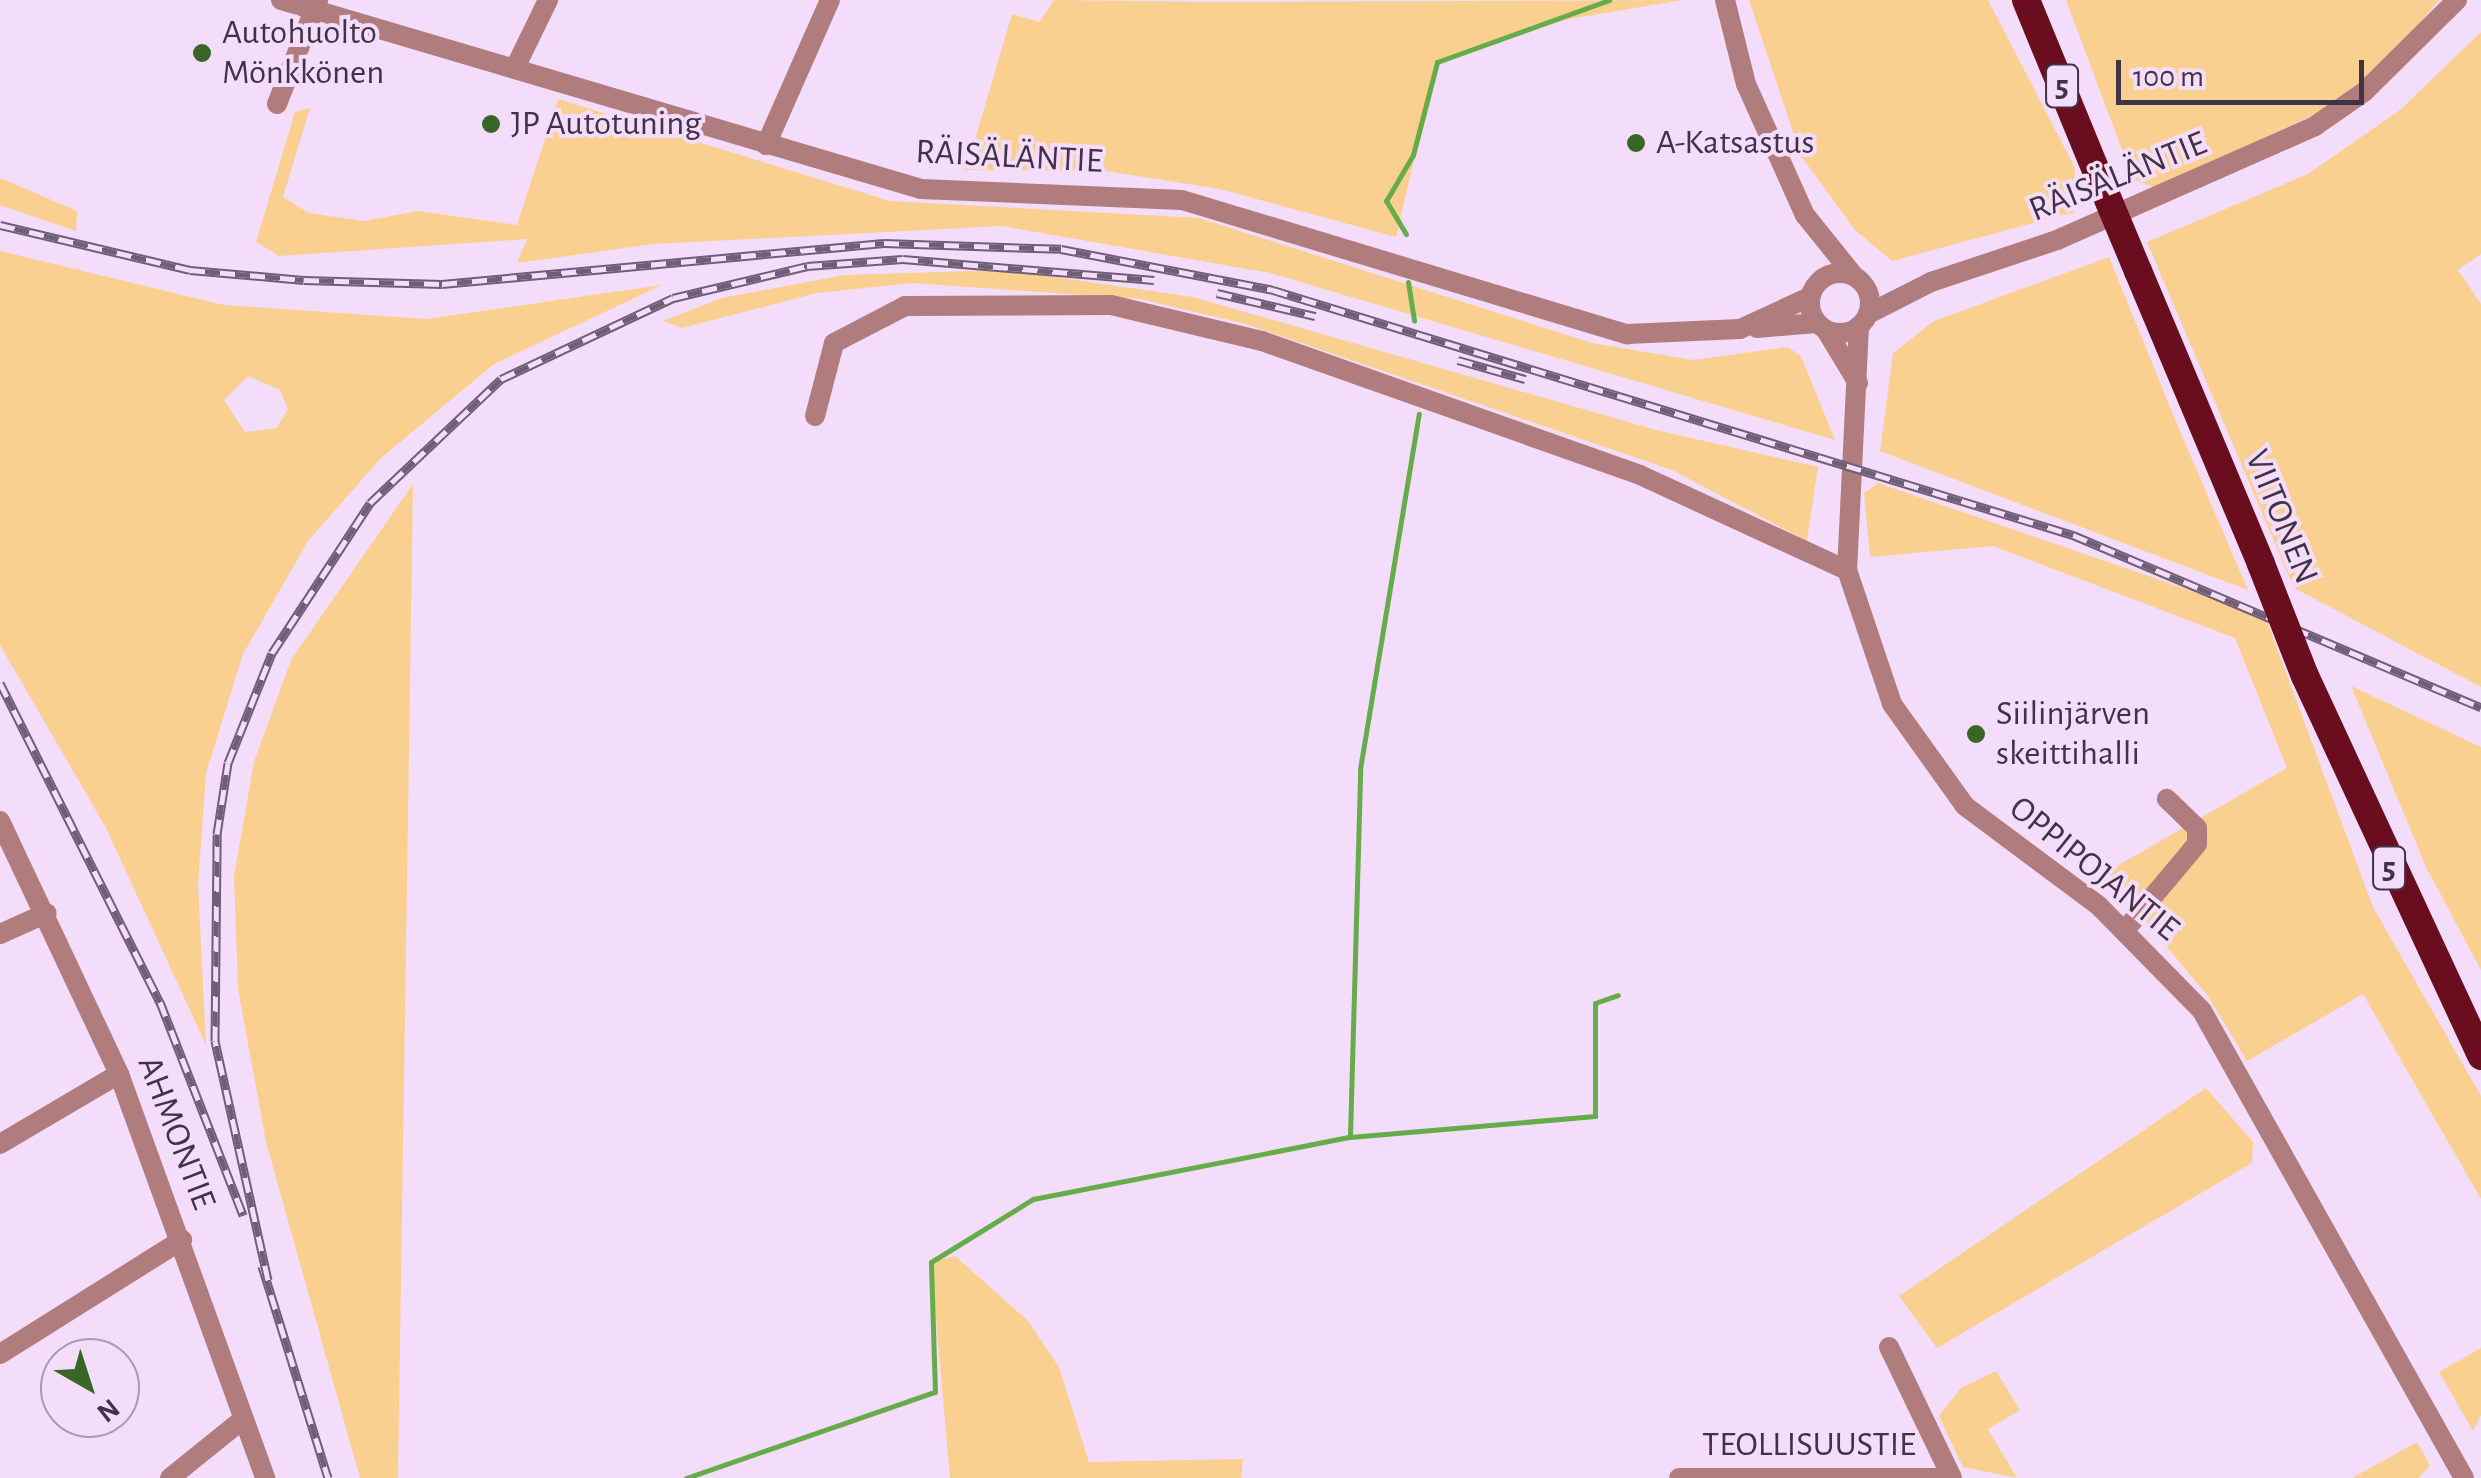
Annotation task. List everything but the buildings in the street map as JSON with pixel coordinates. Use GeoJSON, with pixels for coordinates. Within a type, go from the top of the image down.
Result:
{"type":"FeatureCollection","features":[{"type":"Feature","properties":{"kind":"highway","name":"VIITONEN"},"geometry":{"type":"LineString","coordinates":[[2026,0],[2304,676],[2481,1056]]}},
{"type":"Feature","properties":{"kind":"street","name":"RÄISÄLÄNTIE"},"geometry":{"type":"LineString","coordinates":[[281,0],[315,5],[921,189],[1182,200],[1627,334],[1821,326],[1863,320]]}},
{"type":"Feature","properties":{"kind":"street"},"geometry":{"type":"LineString","coordinates":[[515,68],[548,0]]}},
{"type":"Feature","properties":{"kind":"street"},"geometry":{"type":"LineString","coordinates":[[766,145],[830,0]]}},
{"type":"Feature","properties":{"kind":"street"},"geometry":{"type":"LineString","coordinates":[[1725,0],[1746,84],[1805,215],[1860,281]]}},
{"type":"Feature","properties":{"kind":"street","name":"RÄISÄLÄNTIE"},"geometry":{"type":"LineString","coordinates":[[1931,282],[2058,240],[2315,126],[2364,92],[2457,0]]}},
{"type":"Feature","properties":{"kind":"street"},"geometry":{"type":"LineString","coordinates":[[278,104],[315,5]]}},
{"type":"Feature","properties":{"kind":"street"},"geometry":{"type":"LineString","coordinates":[[1805,215],[1812,293],[1821,326],[1861,390]]}},
{"type":"Feature","properties":{"kind":"street"},"geometry":{"type":"LineString","coordinates":[[1740,329],[1812,293],[1838,273],[1860,281],[1931,282]]}},
{"type":"Feature","properties":{"kind":"street","name":"OPPIPOJANTIE"},"geometry":{"type":"LineString","coordinates":[[1860,281],[1861,390],[1848,570],[1867,646],[1925,756],[1993,830],[2125,930],[2202,1010],[2464,1478]]}},
{"type":"Feature","properties":{"kind":"street"},"geometry":{"type":"LineString","coordinates":[[1863,320],[1931,282]]}},
{"type":"Feature","properties":{"kind":"street"},"geometry":{"type":"LineString","coordinates":[[815,416],[834,343],[906,306],[1111,305],[1262,341],[1640,475],[1848,570]]}},
{"type":"Feature","properties":{"kind":"street"},"geometry":{"type":"LineString","coordinates":[[2125,930],[2196,844],[2197,828],[2166,800]]}},
{"type":"Feature","properties":{"kind":"street","name":"AHMONTIE"},"geometry":{"type":"LineString","coordinates":[[0,821],[47,913],[119,1074],[265,1478]]}},
{"type":"Feature","properties":{"kind":"street"},"geometry":{"type":"LineString","coordinates":[[0,934],[47,913]]}},
{"type":"Feature","properties":{"kind":"street"},"geometry":{"type":"LineString","coordinates":[[0,1144],[119,1074]]}},
{"type":"Feature","properties":{"kind":"street"},"geometry":{"type":"LineString","coordinates":[[0,1354],[182,1240]]}},
{"type":"Feature","properties":{"kind":"street"},"geometry":{"type":"LineString","coordinates":[[1889,1348],[1952,1478]]}},
{"type":"Feature","properties":{"kind":"street"},"geometry":{"type":"LineString","coordinates":[[170,1478],[243,1419]]}},
{"type":"Feature","properties":{"kind":"street","name":"TEOLLISUUSTIE"},"geometry":{"type":"LineString","coordinates":[[1679,1478],[1940,1478]]}},
{"type":"Feature","properties":{"kind":"shaded area"},"geometry":{"type":"Polygon","coordinates":[[[1054,0],[1682,0],[1564,20],[1437,62],[1396,237],[1220,189],[1106,171],[966,170],[1012,14],[1040,22],[1054,0]]]}},
{"type":"Feature","properties":{"kind":"shaded area"},"geometry":{"type":"Polygon","coordinates":[[[1749,0],[1988,0],[2075,168],[2074,212],[1892,261],[1855,230],[1801,156],[1749,0]]]}},
{"type":"Feature","properties":{"kind":"shaded area"},"geometry":{"type":"Polygon","coordinates":[[[2066,0],[2439,0],[2392,56],[2326,109],[2156,188],[2133,179],[2066,0]]]}},
{"type":"Feature","properties":{"kind":"shaded area"},"geometry":{"type":"Polygon","coordinates":[[[2481,32],[2481,254],[2458,270],[2481,304],[2481,687],[2294,588],[2147,242],[2308,174],[2400,110],[2481,32]]]}},
{"type":"Feature","properties":{"kind":"shaded area"},"geometry":{"type":"Polygon","coordinates":[[[558,99],[890,201],[1199,218],[1592,343],[1693,360],[1787,347],[1801,356],[1835,440],[1270,273],[1002,226],[654,244],[517,263],[527,239],[279,256],[256,242],[295,112],[310,108],[283,197],[309,213],[364,221],[418,211],[517,225],[558,99]]]}},
{"type":"Feature","properties":{"kind":"shaded area"},"geometry":{"type":"Polygon","coordinates":[[[0,178],[77,211],[76,231],[0,205],[0,178]]]}},
{"type":"Feature","properties":{"kind":"shaded area"},"geometry":{"type":"Polygon","coordinates":[[[0,251],[224,305],[426,319],[662,285],[494,364],[381,458],[308,541],[243,654],[206,773],[198,884],[206,1045],[106,828],[0,645],[0,251]],[[248,376],[224,400],[245,432],[277,428],[288,409],[280,390],[248,376]]]}},
{"type":"Feature","properties":{"kind":"shaded area"},"geometry":{"type":"Polygon","coordinates":[[[2109,257],[2248,590],[1880,451],[1893,353],[1934,321],[2109,257]]]}},
{"type":"Feature","properties":{"kind":"shaded area"},"geometry":{"type":"Polygon","coordinates":[[[1005,270],[1193,297],[1656,430],[1818,467],[1807,541],[1672,470],[1246,324],[1140,299],[912,283],[817,293],[682,328],[663,321],[722,298],[845,275],[1005,270]]]}},
{"type":"Feature","properties":{"kind":"shaded area"},"geometry":{"type":"Polygon","coordinates":[[[1878,483],[2265,616],[2373,907],[2481,1096],[2481,1199],[2363,994],[2247,1061],[2208,996],[2105,873],[2287,768],[2235,638],[1993,546],[1870,557],[1864,493],[1878,483]]]}},
{"type":"Feature","properties":{"kind":"shaded area"},"geometry":{"type":"Polygon","coordinates":[[[413,484],[398,1478],[360,1478],[266,1142],[238,989],[234,876],[254,762],[291,660],[413,484]]]}},
{"type":"Feature","properties":{"kind":"shaded area"},"geometry":{"type":"Polygon","coordinates":[[[2351,686],[2481,747],[2481,970],[2426,867],[2351,686]]]}},
{"type":"Feature","properties":{"kind":"shaded area"},"geometry":{"type":"Polygon","coordinates":[[[2206,1088],[2253,1142],[2252,1163],[1937,1348],[1899,1296],[2206,1088]]]}},
{"type":"Feature","properties":{"kind":"shaded area"},"geometry":{"type":"Polygon","coordinates":[[[955,1256],[1028,1321],[1059,1367],[1089,1462],[1243,1459],[1241,1478],[950,1478],[931,1262],[955,1256]]]}},
{"type":"Feature","properties":{"kind":"shaded area"},"geometry":{"type":"Polygon","coordinates":[[[2481,1348],[2481,1415],[2473,1431],[2439,1372],[2481,1348]]]}},
{"type":"Feature","properties":{"kind":"shaded area"},"geometry":{"type":"Polygon","coordinates":[[[1996,1371],[2020,1410],[1988,1429],[2017,1478],[1963,1467],[1939,1416],[1961,1388],[1996,1371]]]}},
{"type":"Feature","properties":{"kind":"shaded area"},"geometry":{"type":"Polygon","coordinates":[[[2417,1442],[2430,1466],[2418,1478],[2352,1478],[2417,1442]]]}},
{"type":"Feature","properties":{"kind":"waterway"},"geometry":{"type":"LineString","coordinates":[[1406,234],[1386,201],[1413,155],[1437,62],[1609,0]]}},
{"type":"Feature","properties":{"kind":"waterway"},"geometry":{"type":"LineString","coordinates":[[1408,282],[1414,321]]}},
{"type":"Feature","properties":{"kind":"waterway"},"geometry":{"type":"LineString","coordinates":[[1350,1136],[1360,769],[1419,414]]}},
{"type":"Feature","properties":{"kind":"waterway"},"geometry":{"type":"LineString","coordinates":[[686,1478],[935,1392],[931,1262],[1033,1199],[1350,1137],[1595,1116],[1595,1003],[1618,995]]}},
{"type":"Feature","properties":{"kind":"railway"},"geometry":{"type":"LineString","coordinates":[[0,225],[190,270],[304,280],[442,284],[884,243],[1061,249],[1273,290],[2073,535],[2481,707]]}},
{"type":"Feature","properties":{"kind":"railway"},"geometry":{"type":"LineString","coordinates":[[268,1280],[215,1041],[217,834],[228,763],[272,653],[370,503],[501,379],[673,298],[807,266],[903,259],[1154,280]]}},
{"type":"Feature","properties":{"kind":"railway"},"geometry":{"type":"LineString","coordinates":[[1217,293],[1315,316]]}},
{"type":"Feature","properties":{"kind":"railway"},"geometry":{"type":"LineString","coordinates":[[1458,360],[1525,379]]}},
{"type":"Feature","properties":{"kind":"railway"},"geometry":{"type":"LineString","coordinates":[[0,683],[160,1002],[243,1215]]}},
{"type":"Feature","properties":{"kind":"railway"},"geometry":{"type":"LineString","coordinates":[[262,1266],[328,1478]]}},
{"type":"Feature","properties":{"kind":"place","name":"Autohuolto Mönkkönen"},"geometry":{"type":"Point","coordinates":[202,53]}},
{"type":"Feature","properties":{"kind":"place","name":"JP Autotuning"},"geometry":{"type":"Point","coordinates":[491,124]}},
{"type":"Feature","properties":{"kind":"place","name":"A-Katsastus"},"geometry":{"type":"Point","coordinates":[1636,143]}},
{"type":"Feature","properties":{"kind":"place","name":"Siilinjärven skeittihalli"},"geometry":{"type":"Point","coordinates":[1976,734]}}]}
